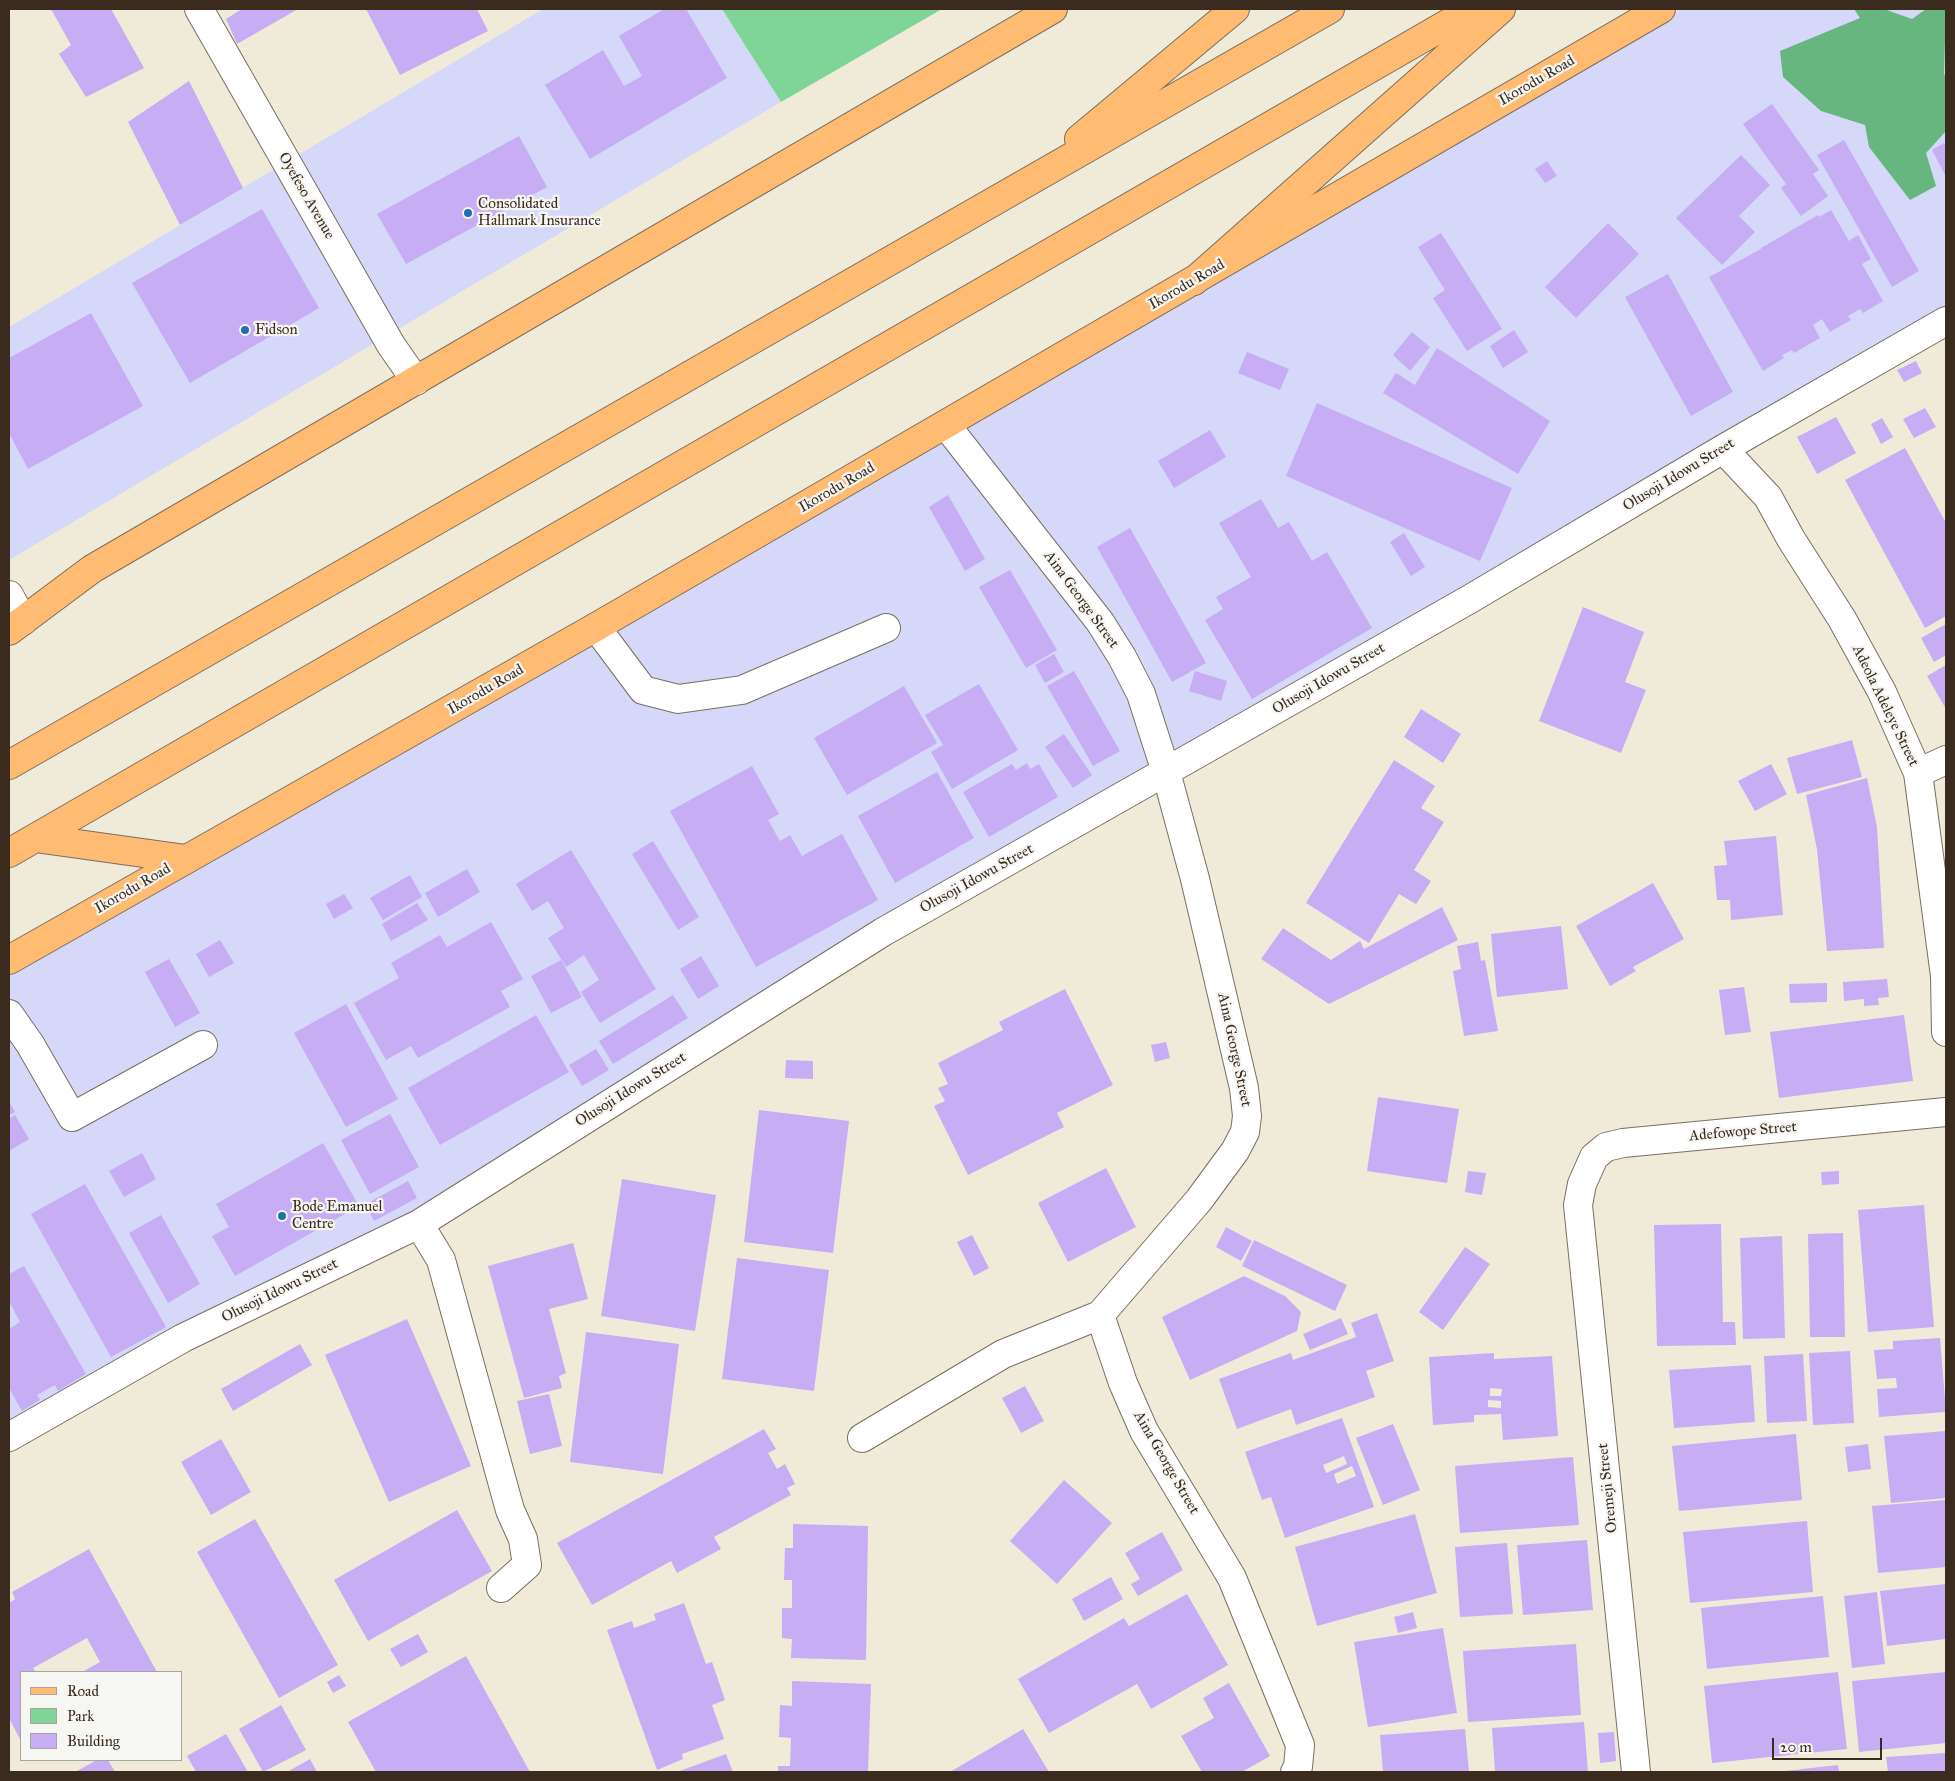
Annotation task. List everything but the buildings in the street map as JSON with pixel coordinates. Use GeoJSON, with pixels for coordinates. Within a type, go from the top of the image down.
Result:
{"type":"FeatureCollection","features":[{"type":"Feature","properties":{"kind":"main road"},"geometry":{"type":"LineString","coordinates":[[16,626],[92,569],[1053,9]]}},
{"type":"Feature","properties":{"kind":"main road"},"geometry":{"type":"LineString","coordinates":[[1022,187],[1235,9]]}},
{"type":"Feature","properties":{"kind":"main road"},"geometry":{"type":"LineString","coordinates":[[9,765],[1022,187],[1330,9]]}},
{"type":"Feature","properties":{"kind":"main road"},"geometry":{"type":"LineString","coordinates":[[9,853],[1472,9]]}},
{"type":"Feature","properties":{"kind":"main road"},"geometry":{"type":"LineString","coordinates":[[1194,280],[1501,9]]}},
{"type":"Feature","properties":{"kind":"main road","name":"Ikorodu Road"},"geometry":{"type":"LineString","coordinates":[[9,960],[596,627],[1661,9]]}},
{"type":"Feature","properties":{"kind":"main road"},"geometry":{"type":"LineString","coordinates":[[35,838],[186,859]]}},
{"type":"Feature","properties":{"kind":"street","name":"Oyefeso Avenue"},"geometry":{"type":"LineString","coordinates":[[201,10],[391,345],[416,381]]}},
{"type":"Feature","properties":{"kind":"street","name":"Olusoji Idowu Street"},"geometry":{"type":"LineString","coordinates":[[9,1437],[183,1338],[419,1224],[883,932],[1470,599],[1723,449],[1946,322]]}},
{"type":"Feature","properties":{"kind":"street","name":"Aina George Street"},"geometry":{"type":"LineString","coordinates":[[946,425],[1100,622],[1122,657],[1141,694],[1166,772],[1197,888],[1244,1088],[1247,1116],[1245,1132],[1235,1152],[1200,1200],[1100,1315],[1123,1383],[1144,1431],[1232,1578],[1300,1745],[1298,1767],[1295,1772]]}},
{"type":"Feature","properties":{"kind":"street","name":"Adeola Adeleye Street"},"geometry":{"type":"LineString","coordinates":[[1723,449],[1768,497],[1791,539],[1842,619],[1882,692],[1918,773],[1945,976],[1946,1032]]}},
{"type":"Feature","properties":{"kind":"street"},"geometry":{"type":"LineString","coordinates":[[9,595],[16,626]]}},
{"type":"Feature","properties":{"kind":"street"},"geometry":{"type":"LineString","coordinates":[[596,627],[643,690],[678,699],[742,690],[886,628]]}},
{"type":"Feature","properties":{"kind":"street"},"geometry":{"type":"LineString","coordinates":[[1918,773],[1946,760]]}},
{"type":"Feature","properties":{"kind":"street"},"geometry":{"type":"LineString","coordinates":[[9,1014],[30,1044],[72,1117],[203,1045]]}},
{"type":"Feature","properties":{"kind":"street","name":"Adefowope Street"},"geometry":{"type":"LineString","coordinates":[[1578,1205],[1582,1184],[1594,1157],[1606,1147],[1640,1141],[1946,1112]]}},
{"type":"Feature","properties":{"kind":"street","name":"Oremeji Street"},"geometry":{"type":"LineString","coordinates":[[1578,1205],[1636,1772]]}},
{"type":"Feature","properties":{"kind":"street"},"geometry":{"type":"LineString","coordinates":[[419,1224],[441,1260],[510,1510],[523,1539],[527,1565],[501,1588]]}},
{"type":"Feature","properties":{"kind":"street"},"geometry":{"type":"LineString","coordinates":[[862,1438],[1003,1354],[1100,1315]]}},
{"type":"Feature","properties":{"kind":"shaded area"},"geometry":{"type":"Polygon","coordinates":[[[543,9],[722,9],[781,102],[9,560],[9,327],[543,9]]]}},
{"type":"Feature","properties":{"kind":"shaded area"},"geometry":{"type":"Polygon","coordinates":[[[1682,9],[1946,9],[1946,333],[9,1454],[9,976],[1682,9]]]}},
{"type":"Feature","properties":{"kind":"green space"},"geometry":{"type":"Polygon","coordinates":[[[722,9],[942,9],[781,102],[722,9]]]}},
{"type":"Feature","properties":{"kind":"green space"},"geometry":{"type":"Polygon","coordinates":[[[1854,9],[1884,9],[1912,19],[1926,9],[1946,9],[1944,74],[1946,77],[1946,131],[1926,153],[1936,186],[1910,200],[1869,147],[1865,125],[1821,111],[1783,77],[1780,51],[1860,18],[1854,9]]]}},
{"type":"Feature","properties":{"kind":"place","name":"Consolidated Hallmark Insurance"},"geometry":{"type":"Point","coordinates":[468,213]}},
{"type":"Feature","properties":{"kind":"place","name":"Fidson"},"geometry":{"type":"Point","coordinates":[245,330]}},
{"type":"Feature","properties":{"kind":"place","name":"Bode Emanuel Centre"},"geometry":{"type":"Point","coordinates":[282,1216]}}]}
